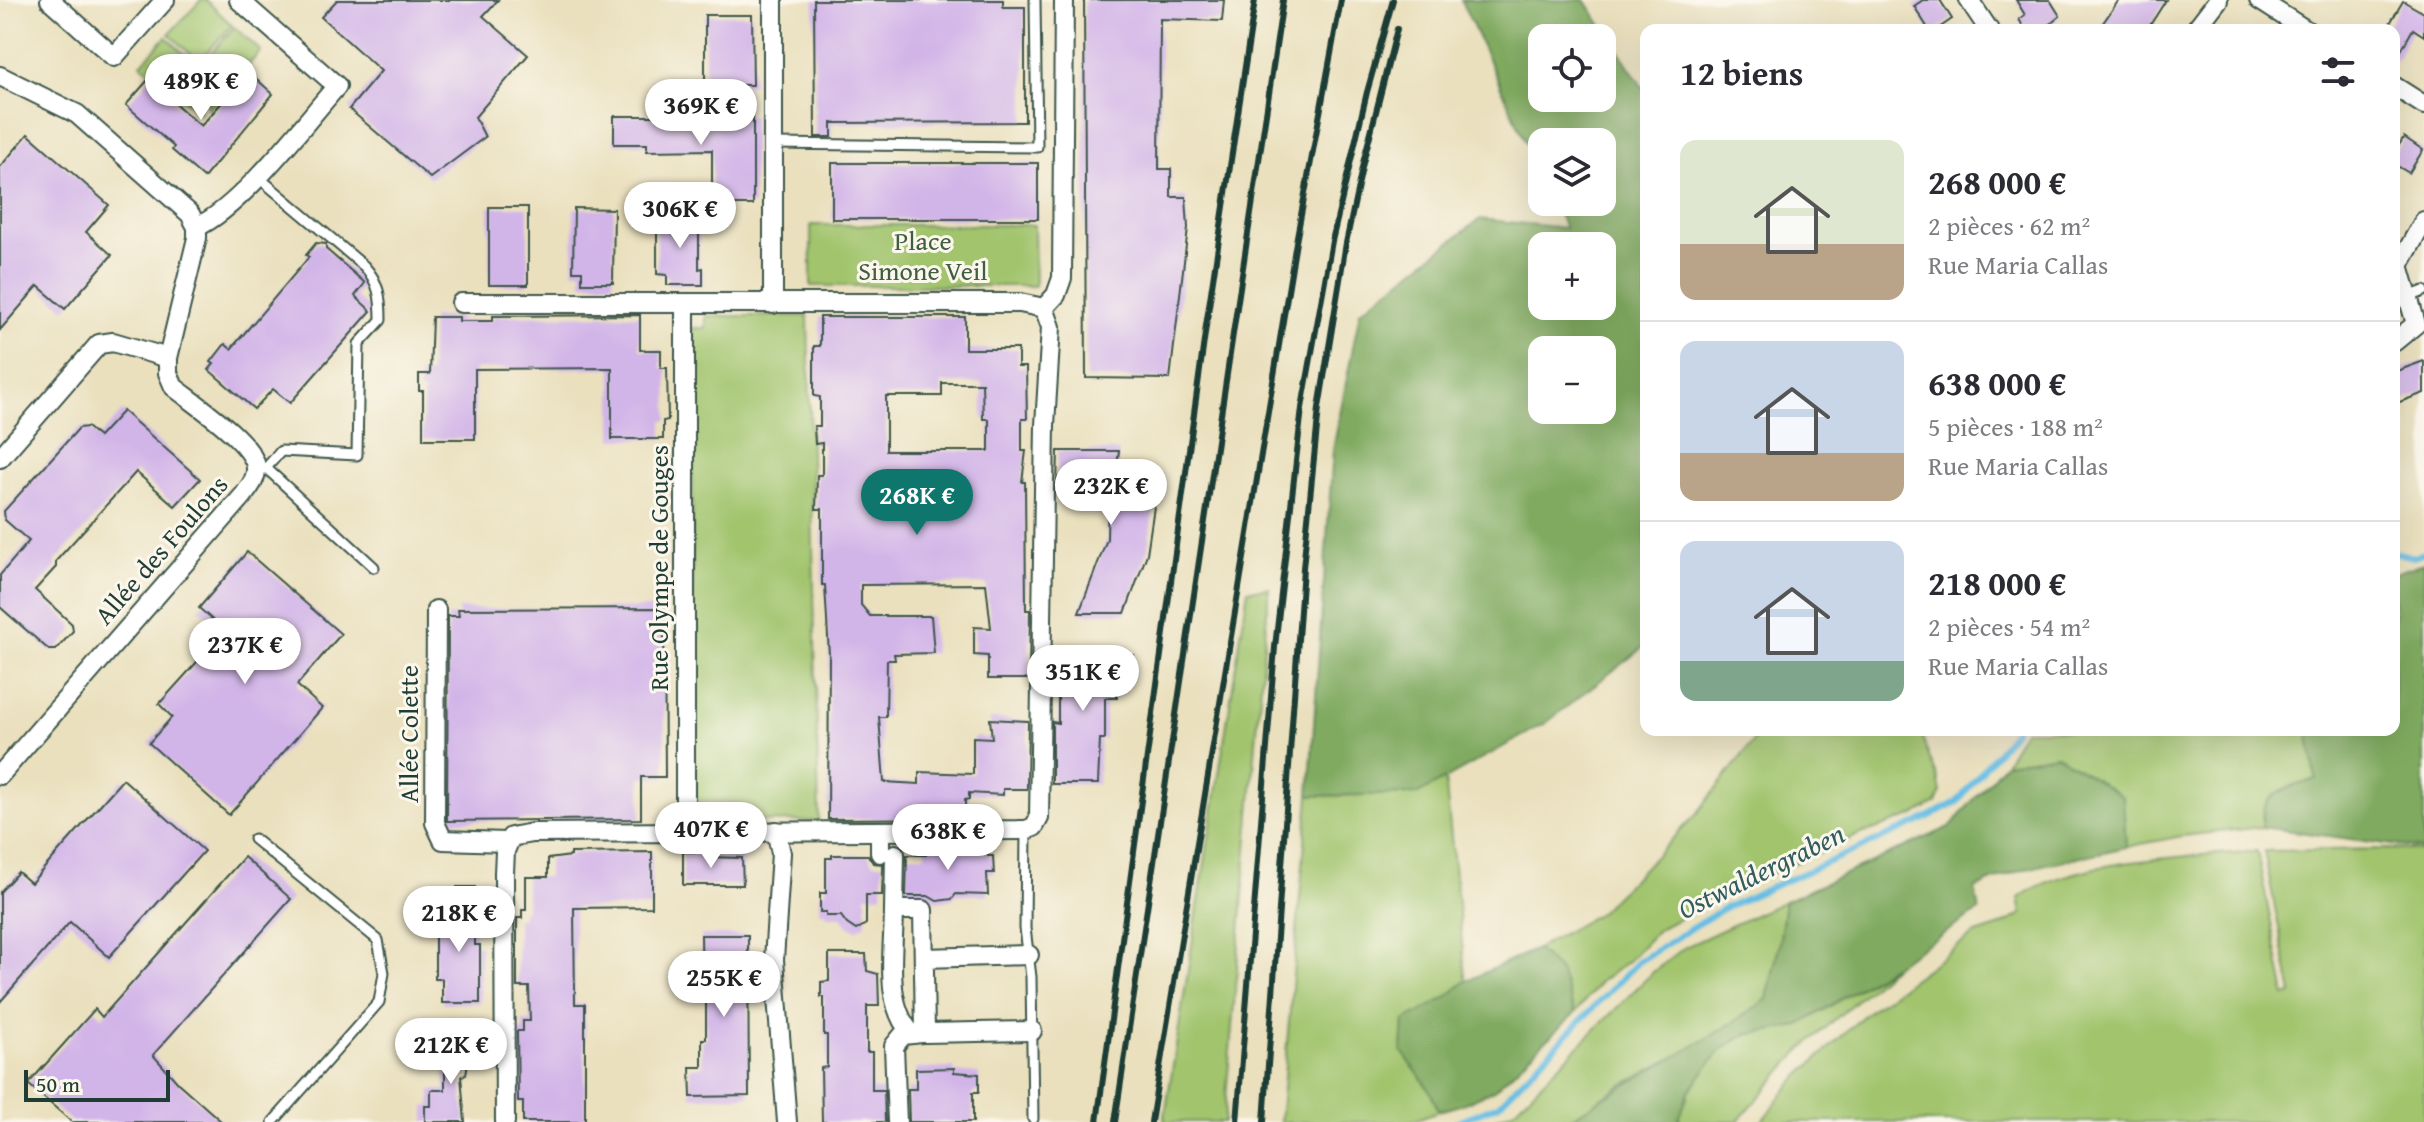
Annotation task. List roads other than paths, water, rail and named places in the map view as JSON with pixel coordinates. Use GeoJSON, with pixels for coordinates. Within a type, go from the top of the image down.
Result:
{"type":"FeatureCollection","features":[{"type":"Feature","properties":{"kind":"street"},"geometry":{"type":"LineString","coordinates":[[50,0],[114,57],[165,0]]}},
{"type":"Feature","properties":{"kind":"street"},"geometry":{"type":"LineString","coordinates":[[197,227],[214,219],[257,176],[337,86],[239,0]]}},
{"type":"Feature","properties":{"kind":"street"},"geometry":{"type":"LineString","coordinates":[[773,0],[773,304]]}},
{"type":"Feature","properties":{"kind":"street"},"geometry":{"type":"LineString","coordinates":[[1044,308],[1056,295],[1062,278],[1064,0]]}},
{"type":"Feature","properties":{"kind":"street"},"geometry":{"type":"LineString","coordinates":[[1969,0],[1985,24]]}},
{"type":"Feature","properties":{"kind":"street"},"geometry":{"type":"LineString","coordinates":[[2200,24],[2218,0]]}},
{"type":"Feature","properties":{"kind":"street"},"geometry":{"type":"LineString","coordinates":[[2259,0],[2297,24]]}},
{"type":"Feature","properties":{"kind":"street"},"geometry":{"type":"LineString","coordinates":[[0,76],[77,114],[190,214],[197,227],[168,358],[113,342],[99,344],[0,458]]}},
{"type":"Feature","properties":{"kind":"street"},"geometry":{"type":"LineString","coordinates":[[2400,90],[2424,105]]}},
{"type":"Feature","properties":{"kind":"street"},"geometry":{"type":"LineString","coordinates":[[2400,258],[2424,221]]}},
{"type":"Feature","properties":{"kind":"street"},"geometry":{"type":"LineString","coordinates":[[2400,270],[2417,294],[2416,324],[2400,337]]}},
{"type":"Feature","properties":{"kind":"street"},"geometry":{"type":"LineString","coordinates":[[461,303],[1020,303],[1044,308]]}},
{"type":"Feature","properties":{"kind":"street","name":"Rue Olympe de Gouges"},"geometry":{"type":"LineString","coordinates":[[685,303],[685,832]]}},
{"type":"Feature","properties":{"kind":"street"},"geometry":{"type":"LineString","coordinates":[[505,1122],[504,873],[506,842],[519,833],[1026,830],[1034,827],[1039,818],[1045,441],[1051,327],[1044,308]]}},
{"type":"Feature","properties":{"kind":"street","name":"Allée des Foulons"},"geometry":{"type":"LineString","coordinates":[[0,775],[243,496],[261,468],[249,450],[174,387],[168,373],[168,358]]}},
{"type":"Feature","properties":{"kind":"street","name":"Allée Colette"},"geometry":{"type":"LineString","coordinates":[[436,610],[435,823],[443,840],[506,842]]}},
{"type":"Feature","properties":{"kind":"street"},"geometry":{"type":"LineString","coordinates":[[776,831],[781,853],[774,960],[787,1122]]}},
{"type":"Feature","properties":{"kind":"street"},"geometry":{"type":"LineString","coordinates":[[880,831],[887,854],[894,910],[894,975],[898,1013],[902,1024],[918,1034]]}},
{"type":"Feature","properties":{"kind":"street"},"geometry":{"type":"LineString","coordinates":[[894,910],[923,910],[924,967],[918,1034]]}},
{"type":"Feature","properties":{"kind":"street"},"geometry":{"type":"LineString","coordinates":[[894,975],[924,967],[1029,955]]}},
{"type":"Feature","properties":{"kind":"street"},"geometry":{"type":"LineString","coordinates":[[897,1122],[894,1046],[903,1035],[1032,1031]]}},
{"type":"Feature","properties":{"kind":"lane"},"geometry":{"type":"LineString","coordinates":[[773,144],[1037,147],[1035,0]]}},
{"type":"Feature","properties":{"kind":"lane"},"geometry":{"type":"LineString","coordinates":[[257,176],[375,278],[381,301],[381,320],[359,344],[357,455],[281,451],[261,468],[374,567]]}},
{"type":"Feature","properties":{"kind":"lane"},"geometry":{"type":"LineString","coordinates":[[1026,830],[1025,928],[1029,955],[1033,1119]]}},
{"type":"Feature","properties":{"kind":"lane"},"geometry":{"type":"LineString","coordinates":[[254,839],[378,940],[384,973],[379,1002],[273,1122]]}},
{"type":"Feature","properties":{"kind":"waterway","name":"Ostwaldergraben"},"geometry":{"type":"LineString","coordinates":[[2400,554],[2414,557],[2424,553]]}},
{"type":"Feature","properties":{"kind":"waterway","name":"Ostwaldergraben"},"geometry":{"type":"LineString","coordinates":[[1456,1122],[1498,1105],[1638,962],[1722,909],[1917,823],[1957,802],[2010,736]]}},
{"type":"Feature","properties":{"kind":"railway"},"geometry":{"type":"LineString","coordinates":[[1097,1122],[1206,326],[1255,0]]}},
{"type":"Feature","properties":{"kind":"railway"},"geometry":{"type":"LineString","coordinates":[[1115,1122],[1283,0]]}},
{"type":"Feature","properties":{"kind":"railway"},"geometry":{"type":"LineString","coordinates":[[1151,1122],[1296,242],[1341,0]]}},
{"type":"Feature","properties":{"kind":"railway"},"geometry":{"type":"LineString","coordinates":[[1237,1122],[1275,647],[1302,408],[1332,241],[1367,92],[1393,0]]}},
{"type":"Feature","properties":{"kind":"railway"},"geometry":{"type":"LineString","coordinates":[[1264,1122],[1303,568],[1319,408],[1346,243],[1397,29]]}},
{"type":"Feature","properties":{"kind":"park label","name":"Place Simone Veil"},"geometry":{"type":"Point","coordinates":[923,256]}}]}
